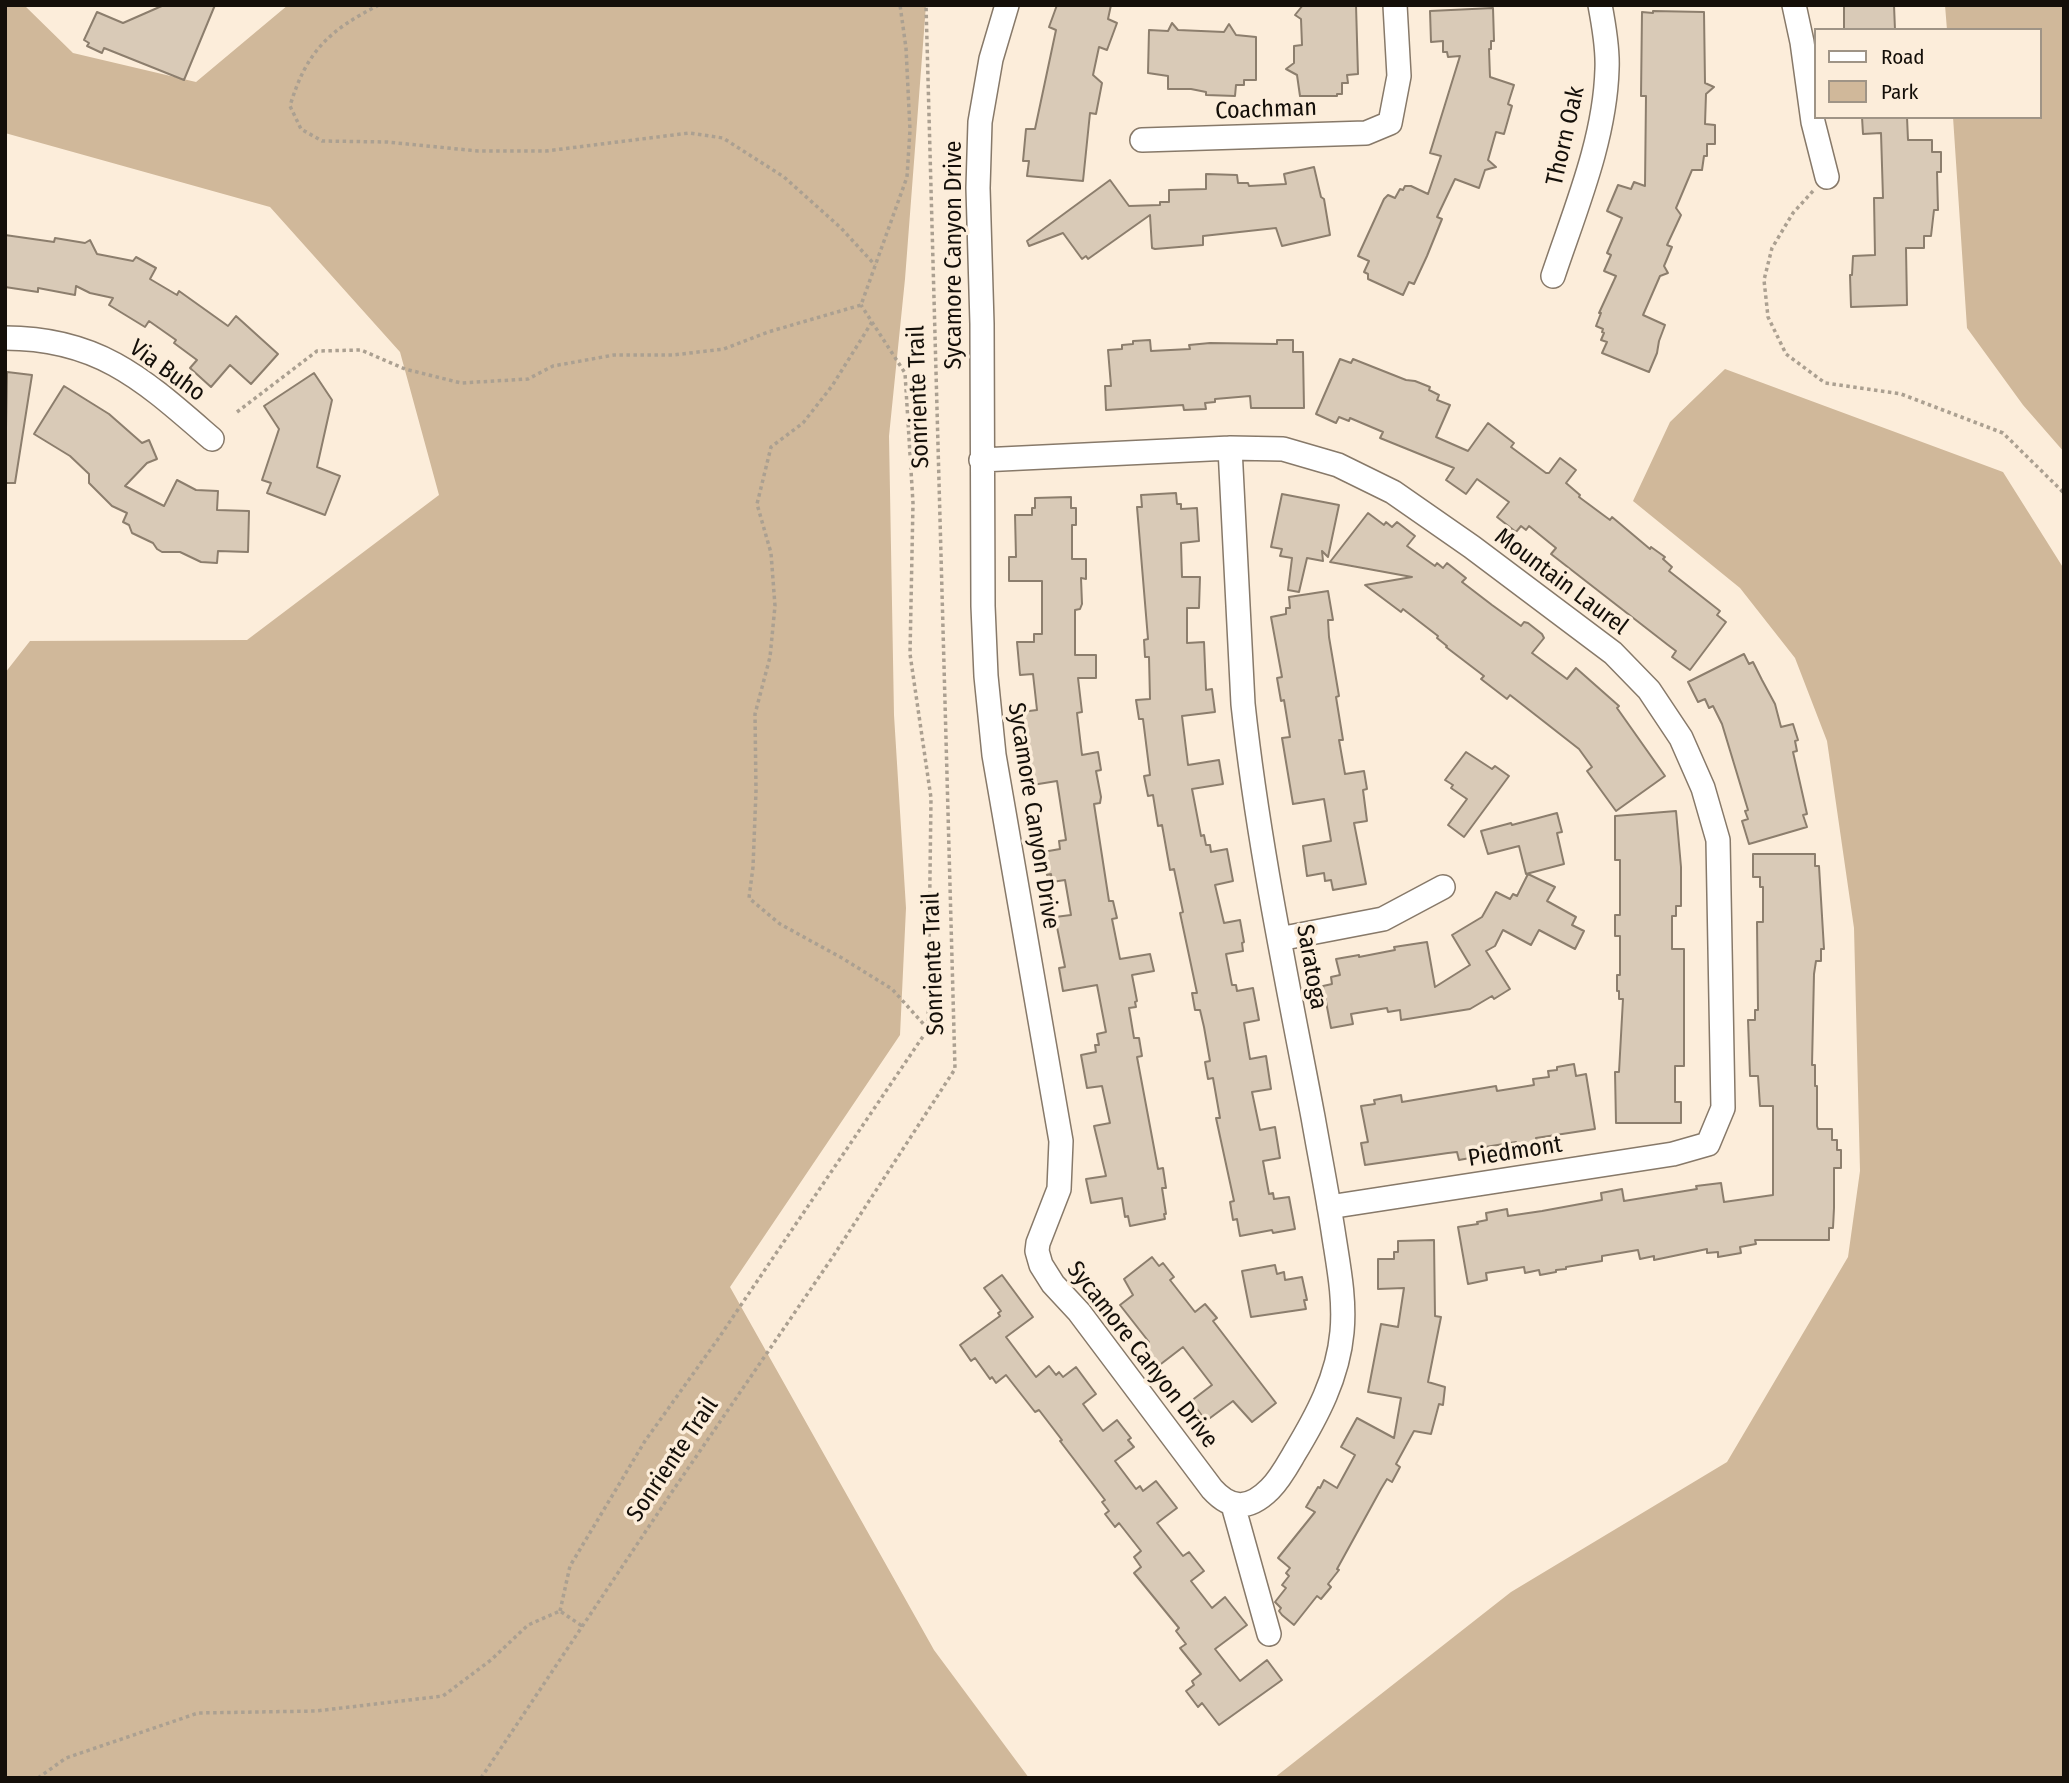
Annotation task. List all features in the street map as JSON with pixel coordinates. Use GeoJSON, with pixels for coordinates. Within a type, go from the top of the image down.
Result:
{"type":"FeatureCollection","features":[{"type":"Feature","properties":{"kind":"street","name":"Sycamore Canyon Drive"},"geometry":{"type":"LineString","coordinates":[[1007,5],[991,59],[979,122],[983,617],[994,755],[1061,1141],[1059,1189],[1038,1243],[1038,1257],[1053,1284],[1079,1312],[1212,1489],[1224,1502],[1233,1505]]}},
{"type":"Feature","properties":{"kind":"street","name":"Coachman"},"geometry":{"type":"LineString","coordinates":[[1142,140],[1366,133],[1390,123],[1399,76],[1395,5]]}},
{"type":"Feature","properties":{"kind":"street","name":"Thorn Oak"},"geometry":{"type":"LineString","coordinates":[[1553,276],[1584,184],[1602,116],[1607,68],[1600,5]]}},
{"type":"Feature","properties":{"kind":"street"},"geometry":{"type":"LineString","coordinates":[[1794,5],[1813,122],[1827,177]]}},
{"type":"Feature","properties":{"kind":"street","name":"Via Buho"},"geometry":{"type":"LineString","coordinates":[[5,338],[32,338],[77,347],[119,365],[163,397],[212,439]]}},
{"type":"Feature","properties":{"kind":"street","name":"Mountain Laurel"},"geometry":{"type":"LineString","coordinates":[[981,460],[1230,448],[1283,449],[1338,465],[1393,492],[1603,645],[1649,690],[1681,738],[1703,788],[1718,840],[1723,1108],[1708,1144]]}},
{"type":"Feature","properties":{"kind":"street","name":"Saratoga"},"geometry":{"type":"LineString","coordinates":[[1230,448],[1243,704],[1254,792],[1342,1291],[1342,1336],[1334,1371],[1321,1408],[1270,1490],[1253,1502],[1243,1506],[1233,1505]]}},
{"type":"Feature","properties":{"kind":"street"},"geometry":{"type":"LineString","coordinates":[[1279,939],[1383,919],[1443,887]]}},
{"type":"Feature","properties":{"kind":"street","name":"Piedmont"},"geometry":{"type":"LineString","coordinates":[[1329,1207],[1673,1154],[1708,1144]]}},
{"type":"Feature","properties":{"kind":"street"},"geometry":{"type":"LineString","coordinates":[[1233,1505],[1269,1634]]}},
{"type":"Feature","properties":{"kind":"path"},"geometry":{"type":"LineString","coordinates":[[379,5],[355,18],[318,46],[298,79],[290,106],[301,129],[322,141],[387,142],[478,151],[546,151],[689,132],[723,138],[784,177],[841,228],[875,265]]}},
{"type":"Feature","properties":{"kind":"path"},"geometry":{"type":"LineString","coordinates":[[861,305],[907,177],[910,130],[906,48],[900,5]]}},
{"type":"Feature","properties":{"kind":"path","name":"Sonriente Trail"},"geometry":{"type":"LineString","coordinates":[[481,1778],[832,1258],[955,1069],[926,5]]}},
{"type":"Feature","properties":{"kind":"path"},"geometry":{"type":"LineString","coordinates":[[1827,177],[1793,213],[1772,248],[1764,280],[1768,317],[1786,354],[1825,383],[1901,394],[2003,433],[2064,494]]}},
{"type":"Feature","properties":{"kind":"path"},"geometry":{"type":"LineString","coordinates":[[560,1611],[570,1566],[645,1441],[718,1339],[928,1029],[932,798],[910,654],[913,503],[905,373],[861,305]]}},
{"type":"Feature","properties":{"kind":"path"},"geometry":{"type":"LineString","coordinates":[[237,412],[317,351],[361,350],[405,369],[461,383],[528,379],[553,366],[614,355],[673,355],[724,349],[768,331],[861,305]]}},
{"type":"Feature","properties":{"kind":"path"},"geometry":{"type":"LineString","coordinates":[[872,322],[832,386],[803,423],[771,447],[757,504],[771,553],[775,606],[770,657],[755,714],[756,791],[753,867],[748,898],[780,925],[842,958],[892,989],[928,1029]]}},
{"type":"Feature","properties":{"kind":"path"},"geometry":{"type":"LineString","coordinates":[[560,1611],[582,1626]]}},
{"type":"Feature","properties":{"kind":"path"},"geometry":{"type":"LineString","coordinates":[[38,1778],[66,1758],[198,1713],[316,1711],[443,1696],[491,1660],[527,1625],[560,1611]]}},
{"type":"Feature","properties":{"kind":"green space"},"geometry":{"type":"Polygon","coordinates":[[[5,5],[24,5],[73,53],[196,82],[288,5],[926,5],[905,279],[889,436],[894,715],[906,908],[900,1035],[730,1287],[934,1650],[1029,1778],[5,1778],[5,673],[30,641],[247,640],[439,495],[400,352],[270,207],[5,133],[5,5]]]}},
{"type":"Feature","properties":{"kind":"green space"},"geometry":{"type":"Polygon","coordinates":[[[1945,5],[2064,5],[2064,452],[2023,405],[1967,328],[1953,119],[2041,119],[2041,28],[1947,28],[1945,5]]]}},
{"type":"Feature","properties":{"kind":"green space"},"geometry":{"type":"Polygon","coordinates":[[[1725,369],[2003,472],[2064,569],[2064,1778],[1274,1778],[1511,1592],[1727,1462],[1848,1257],[1860,1171],[1854,928],[1827,741],[1795,658],[1740,588],[1633,501],[1670,422],[1725,369]]]}},
{"type":"Feature","properties":{"kind":"building"},"geometry":{"type":"Polygon","coordinates":[[[164,5],[215,5],[184,80],[104,48],[102,53],[87,46],[89,43],[84,40],[97,12],[123,23],[164,5]]]}},
{"type":"Feature","properties":{"kind":"building"},"geometry":{"type":"Polygon","coordinates":[[[1057,5],[1111,5],[1108,19],[1117,23],[1107,50],[1099,47],[1093,75],[1102,83],[1096,114],[1090,113],[1083,181],[1027,176],[1029,161],[1023,161],[1026,129],[1035,129],[1056,30],[1049,27],[1057,5]]]}},
{"type":"Feature","properties":{"kind":"building"},"geometry":{"type":"Polygon","coordinates":[[[1303,5],[1356,5],[1358,74],[1347,75],[1348,83],[1342,83],[1342,94],[1300,96],[1297,75],[1286,69],[1294,63],[1294,46],[1302,45],[1301,19],[1295,15],[1303,5]]]}},
{"type":"Feature","properties":{"kind":"building"},"geometry":{"type":"Polygon","coordinates":[[[1844,5],[1894,5],[1895,28],[1844,28],[1844,5]]]}},
{"type":"Feature","properties":{"kind":"building"},"geometry":{"type":"Polygon","coordinates":[[[1493,8],[1494,41],[1491,41],[1489,49],[1490,77],[1514,85],[1508,104],[1512,106],[1504,134],[1496,132],[1488,160],[1496,167],[1485,170],[1479,188],[1455,179],[1437,217],[1442,219],[1427,256],[1414,284],[1409,282],[1403,295],[1368,279],[1368,274],[1364,272],[1369,261],[1358,256],[1384,199],[1388,195],[1395,198],[1405,186],[1428,194],[1441,156],[1430,153],[1460,56],[1448,57],[1447,52],[1443,52],[1443,41],[1431,42],[1430,11],[1493,8]]]}},
{"type":"Feature","properties":{"kind":"building"},"geometry":{"type":"Polygon","coordinates":[[[1642,12],[1704,12],[1705,83],[1714,87],[1706,94],[1705,124],[1715,125],[1715,144],[1707,144],[1707,156],[1704,156],[1702,170],[1692,170],[1676,208],[1681,215],[1667,245],[1672,247],[1664,266],[1668,273],[1660,276],[1643,315],[1665,325],[1649,372],[1602,353],[1607,342],[1601,340],[1603,329],[1596,326],[1616,276],[1604,271],[1611,255],[1607,253],[1622,218],[1607,211],[1618,185],[1631,189],[1634,182],[1645,186],[1646,96],[1641,96],[1642,12]]]}},
{"type":"Feature","properties":{"kind":"building"},"geometry":{"type":"Polygon","coordinates":[[[1172,23],[1178,30],[1224,32],[1229,24],[1236,35],[1256,37],[1256,80],[1244,80],[1244,85],[1236,85],[1235,96],[1206,95],[1206,92],[1191,89],[1168,89],[1168,76],[1148,73],[1149,30],[1168,31],[1172,23]]]}},
{"type":"Feature","properties":{"kind":"building"},"geometry":{"type":"Polygon","coordinates":[[[1862,119],[1907,119],[1908,140],[1932,140],[1932,152],[1941,152],[1941,172],[1937,172],[1938,210],[1934,210],[1931,236],[1924,236],[1924,248],[1906,248],[1907,305],[1851,307],[1850,275],[1853,256],[1875,255],[1874,198],[1883,198],[1881,133],[1863,134],[1862,119]]]}},
{"type":"Feature","properties":{"kind":"building"},"geometry":{"type":"Polygon","coordinates":[[[1314,167],[1321,197],[1324,199],[1330,235],[1282,246],[1276,228],[1203,236],[1203,245],[1155,249],[1152,248],[1150,215],[1088,259],[1086,256],[1082,259],[1063,233],[1029,246],[1027,241],[1110,180],[1129,206],[1160,205],[1160,202],[1169,202],[1169,190],[1206,189],[1206,174],[1237,175],[1238,183],[1248,183],[1249,186],[1286,184],[1284,174],[1314,167]]]}},
{"type":"Feature","properties":{"kind":"building"},"geometry":{"type":"Polygon","coordinates":[[[5,235],[54,242],[55,238],[85,243],[90,240],[97,254],[133,261],[136,257],[156,268],[150,279],[177,295],[179,291],[228,326],[236,316],[278,354],[251,384],[230,365],[211,387],[190,368],[197,360],[174,343],[176,340],[149,321],[145,327],[109,305],[113,298],[90,293],[76,286],[75,295],[38,288],[38,292],[5,287],[5,235]]]}},
{"type":"Feature","properties":{"kind":"building"},"geometry":{"type":"Polygon","coordinates":[[[1150,340],[1151,351],[1190,349],[1189,345],[1210,343],[1277,344],[1277,340],[1293,340],[1293,352],[1303,352],[1304,408],[1251,408],[1250,396],[1215,399],[1215,402],[1205,403],[1206,409],[1184,410],[1183,405],[1106,410],[1105,386],[1111,386],[1108,350],[1122,349],[1122,345],[1133,344],[1133,341],[1150,340]]]}},
{"type":"Feature","properties":{"kind":"building"},"geometry":{"type":"Polygon","coordinates":[[[1340,359],[1351,363],[1353,359],[1430,387],[1429,390],[1439,395],[1437,400],[1450,405],[1436,437],[1468,451],[1488,423],[1514,443],[1511,447],[1546,473],[1549,473],[1560,458],[1576,470],[1566,483],[1579,497],[1610,520],[1612,517],[1650,549],[1651,547],[1665,557],[1663,559],[1672,567],[1669,571],[1720,611],[1717,615],[1726,622],[1690,670],[1672,657],[1676,651],[1551,554],[1556,548],[1529,526],[1526,530],[1521,526],[1516,532],[1497,517],[1509,502],[1477,479],[1466,494],[1446,480],[1454,468],[1380,438],[1383,432],[1350,418],[1349,421],[1339,417],[1336,423],[1316,414],[1340,359]]]}},
{"type":"Feature","properties":{"kind":"building"},"geometry":{"type":"Polygon","coordinates":[[[7,372],[32,375],[15,483],[5,483],[7,372]]]}},
{"type":"Feature","properties":{"kind":"building"},"geometry":{"type":"Polygon","coordinates":[[[314,373],[332,400],[317,467],[340,476],[325,515],[267,493],[271,483],[262,480],[279,429],[264,406],[314,373]]]}},
{"type":"Feature","properties":{"kind":"building"},"geometry":{"type":"Polygon","coordinates":[[[64,386],[109,414],[142,443],[149,440],[157,459],[147,463],[125,486],[164,506],[177,480],[196,490],[218,491],[217,510],[249,511],[248,552],[218,551],[217,563],[201,562],[180,552],[162,552],[153,543],[132,533],[129,525],[123,522],[127,513],[112,506],[89,483],[89,474],[70,456],[34,434],[64,386]]]}},
{"type":"Feature","properties":{"kind":"building"},"geometry":{"type":"Polygon","coordinates":[[[1176,493],[1177,504],[1181,504],[1181,509],[1197,508],[1199,541],[1181,543],[1182,577],[1200,577],[1199,608],[1187,608],[1187,643],[1204,642],[1206,690],[1212,689],[1215,712],[1182,716],[1188,765],[1219,760],[1223,784],[1192,789],[1201,836],[1204,835],[1206,845],[1210,845],[1211,852],[1227,849],[1233,881],[1215,885],[1224,923],[1240,920],[1244,942],[1243,951],[1226,954],[1232,985],[1236,985],[1237,991],[1253,988],[1259,1020],[1244,1023],[1250,1059],[1266,1056],[1271,1089],[1252,1092],[1260,1130],[1275,1127],[1280,1158],[1263,1161],[1269,1194],[1273,1193],[1274,1199],[1289,1197],[1295,1229],[1273,1233],[1272,1230],[1240,1236],[1237,1219],[1233,1220],[1230,1202],[1234,1201],[1216,1118],[1220,1118],[1213,1078],[1208,1079],[1205,1062],[1210,1061],[1204,1027],[1200,1010],[1195,1010],[1192,993],[1197,993],[1180,913],[1183,912],[1174,869],[1170,870],[1162,825],[1158,826],[1153,795],[1148,796],[1144,776],[1150,775],[1143,719],[1139,719],[1136,700],[1150,699],[1149,657],[1145,657],[1144,640],[1148,639],[1137,507],[1142,507],[1141,495],[1176,493]]]}},
{"type":"Feature","properties":{"kind":"building"},"geometry":{"type":"Polygon","coordinates":[[[1282,494],[1339,505],[1328,557],[1322,551],[1323,561],[1307,558],[1299,592],[1288,590],[1292,558],[1280,556],[1282,549],[1271,547],[1282,494]]]}},
{"type":"Feature","properties":{"kind":"building"},"geometry":{"type":"Polygon","coordinates":[[[1071,497],[1071,508],[1076,508],[1076,525],[1072,525],[1072,559],[1086,559],[1086,579],[1081,578],[1082,604],[1080,609],[1075,610],[1075,655],[1096,655],[1096,678],[1078,678],[1082,712],[1077,713],[1082,755],[1098,752],[1101,770],[1096,771],[1101,797],[1100,803],[1094,804],[1109,901],[1113,901],[1117,918],[1112,919],[1120,959],[1150,954],[1154,971],[1132,975],[1137,1001],[1136,1007],[1129,1008],[1134,1038],[1139,1038],[1142,1056],[1137,1057],[1158,1169],[1163,1168],[1166,1188],[1162,1188],[1166,1214],[1165,1219],[1130,1226],[1128,1216],[1125,1217],[1122,1198],[1091,1203],[1086,1179],[1106,1176],[1094,1126],[1110,1123],[1102,1086],[1087,1088],[1081,1055],[1096,1052],[1095,1045],[1099,1045],[1097,1034],[1106,1032],[1097,985],[1063,991],[1059,968],[1065,967],[1055,917],[1071,915],[1065,880],[1052,882],[1051,874],[1047,875],[1043,852],[1060,849],[1059,841],[1066,840],[1057,781],[1026,786],[1022,763],[1027,762],[1021,712],[1037,710],[1033,674],[1020,675],[1017,642],[1034,642],[1034,634],[1042,634],[1042,581],[1009,581],[1009,557],[1016,557],[1015,515],[1032,515],[1035,498],[1071,497]]]}},
{"type":"Feature","properties":{"kind":"building"},"geometry":{"type":"Polygon","coordinates":[[[1368,513],[1384,525],[1386,522],[1392,527],[1397,522],[1415,536],[1407,546],[1435,566],[1437,563],[1443,568],[1447,563],[1466,578],[1462,582],[1492,605],[1521,626],[1524,622],[1528,623],[1542,634],[1544,638],[1532,653],[1567,679],[1576,668],[1619,706],[1617,708],[1665,776],[1616,811],[1587,771],[1592,767],[1579,749],[1510,695],[1507,699],[1481,679],[1484,676],[1446,647],[1438,636],[1365,585],[1412,577],[1330,562],[1368,513]]]}},
{"type":"Feature","properties":{"kind":"building"},"geometry":{"type":"Polygon","coordinates":[[[1328,591],[1333,620],[1328,620],[1329,637],[1339,696],[1336,697],[1343,740],[1339,740],[1345,774],[1364,771],[1367,789],[1363,790],[1367,821],[1354,823],[1366,884],[1333,890],[1331,880],[1325,881],[1324,873],[1307,876],[1303,846],[1331,841],[1324,799],[1293,804],[1282,738],[1290,737],[1284,700],[1281,701],[1277,678],[1282,677],[1271,617],[1286,614],[1286,608],[1290,608],[1289,597],[1328,591]]]}},
{"type":"Feature","properties":{"kind":"building"},"geometry":{"type":"Polygon","coordinates":[[[1744,654],[1749,664],[1753,662],[1775,704],[1781,727],[1793,724],[1798,740],[1795,741],[1797,751],[1793,752],[1807,814],[1803,815],[1807,827],[1749,844],[1742,821],[1748,819],[1745,811],[1748,810],[1722,724],[1713,706],[1709,708],[1705,699],[1698,702],[1688,682],[1744,654]]]}},
{"type":"Feature","properties":{"kind":"building"},"geometry":{"type":"Polygon","coordinates":[[[1466,752],[1492,769],[1495,766],[1509,776],[1464,837],[1448,825],[1467,799],[1451,788],[1453,785],[1445,780],[1466,752]]]}},
{"type":"Feature","properties":{"kind":"building"},"geometry":{"type":"Polygon","coordinates":[[[1676,811],[1681,906],[1676,906],[1676,916],[1672,916],[1672,949],[1684,949],[1684,1066],[1675,1066],[1675,1102],[1681,1102],[1681,1123],[1616,1123],[1615,1072],[1619,1072],[1623,999],[1619,999],[1617,991],[1617,975],[1620,975],[1620,936],[1615,936],[1615,915],[1620,915],[1620,860],[1615,860],[1615,816],[1676,811]]]}},
{"type":"Feature","properties":{"kind":"building"},"geometry":{"type":"Polygon","coordinates":[[[1557,813],[1562,832],[1557,833],[1564,864],[1526,874],[1519,846],[1488,854],[1481,831],[1557,813]]]}},
{"type":"Feature","properties":{"kind":"building"},"geometry":{"type":"Polygon","coordinates":[[[1753,854],[1815,854],[1815,866],[1819,866],[1824,949],[1821,949],[1821,961],[1816,961],[1814,974],[1812,1065],[1815,1065],[1817,1086],[1818,1129],[1832,1129],[1832,1140],[1837,1140],[1837,1150],[1841,1150],[1841,1168],[1834,1168],[1833,1228],[1829,1228],[1829,1240],[1755,1240],[1756,1244],[1740,1247],[1741,1253],[1718,1257],[1718,1252],[1707,1253],[1707,1249],[1654,1260],[1654,1256],[1640,1259],[1638,1250],[1602,1256],[1602,1261],[1540,1275],[1539,1270],[1525,1273],[1524,1267],[1486,1273],[1487,1280],[1468,1284],[1458,1227],[1487,1220],[1486,1213],[1507,1209],[1508,1216],[1542,1211],[1602,1200],[1601,1193],[1622,1189],[1624,1201],[1721,1183],[1724,1202],[1773,1195],[1773,1106],[1760,1106],[1758,1076],[1750,1076],[1748,1020],[1755,1020],[1755,1010],[1758,1010],[1757,922],[1763,922],[1763,887],[1760,887],[1760,877],[1753,877],[1753,854]]]}},
{"type":"Feature","properties":{"kind":"building"},"geometry":{"type":"Polygon","coordinates":[[[1528,874],[1555,887],[1547,901],[1576,917],[1572,925],[1584,931],[1575,949],[1539,930],[1531,945],[1503,930],[1495,946],[1486,951],[1510,989],[1494,999],[1492,996],[1470,1009],[1401,1020],[1400,1010],[1388,1012],[1387,1008],[1351,1014],[1353,1024],[1331,1028],[1323,986],[1332,984],[1331,977],[1340,975],[1336,959],[1359,957],[1395,950],[1394,947],[1427,942],[1435,987],[1470,965],[1452,935],[1482,917],[1496,892],[1510,899],[1513,894],[1517,896],[1528,874]]]}},
{"type":"Feature","properties":{"kind":"building"},"geometry":{"type":"Polygon","coordinates":[[[1574,1064],[1576,1076],[1586,1074],[1595,1129],[1536,1138],[1538,1145],[1517,1148],[1516,1142],[1479,1148],[1481,1156],[1459,1160],[1457,1152],[1365,1165],[1361,1143],[1368,1142],[1361,1106],[1375,1104],[1374,1100],[1401,1095],[1402,1102],[1496,1086],[1497,1091],[1534,1085],[1533,1079],[1549,1077],[1548,1071],[1574,1064]]]}},
{"type":"Feature","properties":{"kind":"building"},"geometry":{"type":"Polygon","coordinates":[[[1434,1240],[1435,1316],[1441,1317],[1428,1382],[1445,1387],[1443,1405],[1439,1404],[1431,1434],[1414,1431],[1396,1464],[1400,1467],[1392,1482],[1387,1479],[1381,1489],[1337,1569],[1339,1570],[1328,1584],[1331,1587],[1321,1599],[1317,1596],[1294,1625],[1282,1615],[1279,1611],[1281,1608],[1275,1602],[1286,1588],[1282,1585],[1289,1576],[1286,1573],[1290,1568],[1278,1558],[1315,1512],[1306,1507],[1318,1487],[1320,1488],[1324,1480],[1337,1488],[1355,1455],[1341,1447],[1357,1418],[1394,1438],[1401,1398],[1368,1392],[1381,1324],[1398,1327],[1404,1288],[1378,1289],[1378,1259],[1394,1259],[1394,1252],[1398,1252],[1398,1241],[1434,1240]]]}},
{"type":"Feature","properties":{"kind":"building"},"geometry":{"type":"Polygon","coordinates":[[[1152,1257],[1159,1266],[1163,1263],[1174,1277],[1170,1280],[1195,1312],[1205,1304],[1217,1318],[1213,1321],[1276,1403],[1252,1422],[1233,1401],[1206,1421],[1191,1401],[1212,1385],[1183,1347],[1157,1367],[1142,1347],[1149,1342],[1120,1305],[1133,1295],[1124,1279],[1152,1257]]]}},
{"type":"Feature","properties":{"kind":"building"},"geometry":{"type":"Polygon","coordinates":[[[1275,1265],[1277,1274],[1284,1272],[1285,1280],[1302,1277],[1307,1300],[1304,1300],[1306,1309],[1251,1317],[1242,1271],[1275,1265]]]}},
{"type":"Feature","properties":{"kind":"building"},"geometry":{"type":"Polygon","coordinates":[[[1002,1275],[1033,1317],[1006,1337],[1036,1377],[1049,1366],[1056,1375],[1059,1372],[1063,1377],[1076,1367],[1096,1394],[1083,1404],[1103,1431],[1117,1420],[1131,1438],[1128,1440],[1134,1447],[1115,1461],[1136,1489],[1140,1486],[1143,1491],[1156,1481],[1177,1508],[1157,1523],[1183,1556],[1189,1552],[1204,1571],[1191,1581],[1212,1608],[1225,1597],[1247,1625],[1215,1649],[1240,1681],[1267,1660],[1282,1680],[1219,1725],[1202,1703],[1198,1707],[1186,1691],[1194,1685],[1192,1681],[1201,1674],[1180,1648],[1186,1644],[1176,1631],[1179,1628],[1134,1573],[1141,1567],[1134,1557],[1141,1551],[1119,1523],[1115,1527],[1105,1514],[1109,1511],[1102,1502],[1105,1500],[1039,1410],[1035,1412],[1006,1375],[996,1383],[992,1377],[990,1379],[975,1358],[971,1361],[960,1345],[1000,1316],[998,1313],[1001,1311],[984,1288],[1002,1275]]]}}]}
